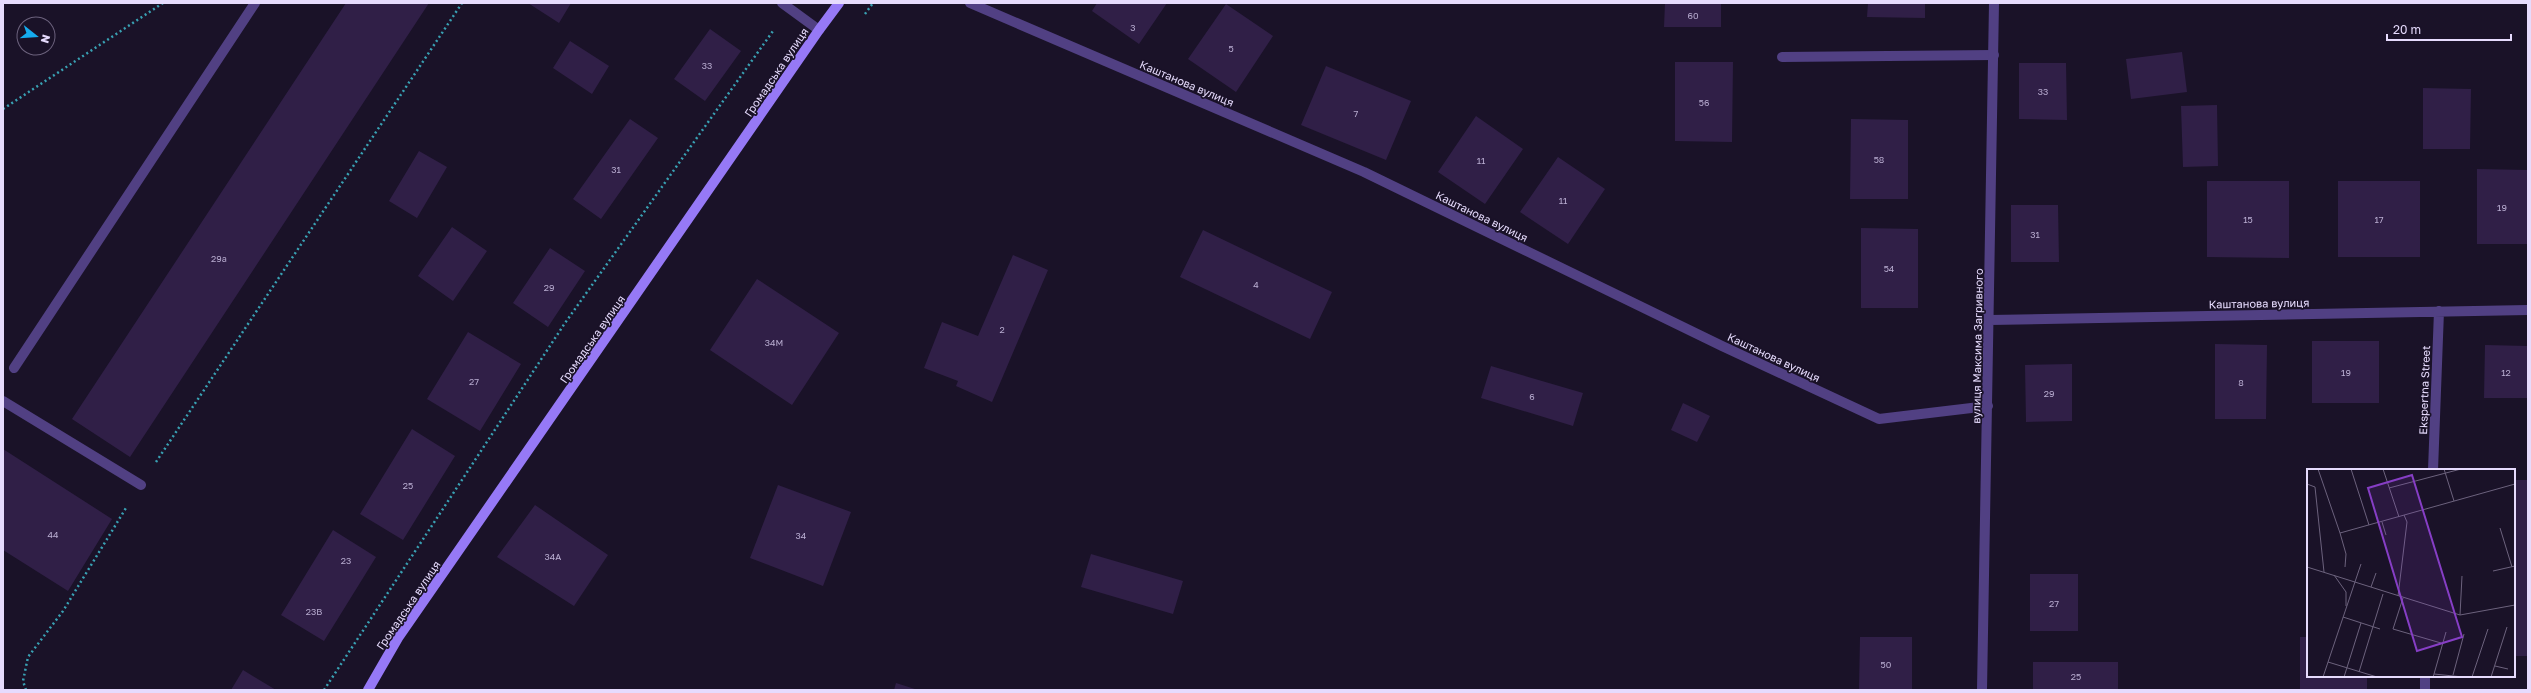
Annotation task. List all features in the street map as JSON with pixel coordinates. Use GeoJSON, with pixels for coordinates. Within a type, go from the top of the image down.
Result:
{"type":"FeatureCollection","features":[{"type":"Feature","properties":{"kind":"street"},"geometry":{"type":"LineString","coordinates":[[14,368],[255,3]]}},
{"type":"Feature","properties":{"kind":"street","name":"Громадська вулиця"},"geometry":{"type":"LineString","coordinates":[[368,690],[398,638],[819,30],[840,3]]}},
{"type":"Feature","properties":{"kind":"street","name":"Каштанова вулиця"},"geometry":{"type":"LineString","coordinates":[[970,3],[1364,172],[1722,346],[1879,419],[1988,406]]}},
{"type":"Feature","properties":{"kind":"street","name":"вулиця Максима Загривного"},"geometry":{"type":"LineString","coordinates":[[1982,690],[1990,320],[1994,3]]}},
{"type":"Feature","properties":{"kind":"street"},"geometry":{"type":"LineString","coordinates":[[786,6],[819,30]]}},
{"type":"Feature","properties":{"kind":"street"},"geometry":{"type":"LineString","coordinates":[[1782,57],[1994,55]]}},
{"type":"Feature","properties":{"kind":"street","name":"Каштанова вулиця"},"geometry":{"type":"LineString","coordinates":[[1990,320],[2528,310]]}},
{"type":"Feature","properties":{"kind":"street","name":"Ekspertna Street"},"geometry":{"type":"LineString","coordinates":[[2433,469],[2439,311]]}},
{"type":"Feature","properties":{"kind":"street"},"geometry":{"type":"LineString","coordinates":[[3,401],[141,485]]}},
{"type":"Feature","properties":{"kind":"street"},"geometry":{"type":"LineString","coordinates":[[2425,690],[2426,677]]}},
{"type":"Feature","properties":{"kind":"path"},"geometry":{"type":"LineString","coordinates":[[3,109],[163,3]]}},
{"type":"Feature","properties":{"kind":"path"},"geometry":{"type":"LineString","coordinates":[[26,690],[22,681],[28,657],[63,611],[141,485],[462,3]]}},
{"type":"Feature","properties":{"kind":"path"},"geometry":{"type":"LineString","coordinates":[[324,690],[565,323],[786,6]]}},
{"type":"Feature","properties":{"kind":"building"},"geometry":{"type":"Polygon","coordinates":[[[346,3],[429,3],[130,457],[72,419],[346,3]]]}},
{"type":"Feature","properties":{"kind":"building"},"geometry":{"type":"Polygon","coordinates":[[[528,3],[571,3],[559,23],[528,3]]]}},
{"type":"Feature","properties":{"kind":"building"},"geometry":{"type":"Polygon","coordinates":[[[1097,3],[1167,3],[1139,44],[1092,11],[1097,3]]]}},
{"type":"Feature","properties":{"kind":"building"},"geometry":{"type":"Polygon","coordinates":[[[1665,3],[1721,3],[1721,27],[1664,27],[1665,3]]]}},
{"type":"Feature","properties":{"kind":"building"},"geometry":{"type":"Polygon","coordinates":[[[1868,3],[1925,3],[1925,18],[1867,17],[1868,3]]]}},
{"type":"Feature","properties":{"kind":"building"},"geometry":{"type":"Polygon","coordinates":[[[1226,4],[1273,36],[1236,92],[1188,59],[1226,4]]]}},
{"type":"Feature","properties":{"kind":"building"},"geometry":{"type":"Polygon","coordinates":[[[710,29],[741,51],[705,101],[674,79],[710,29]]]}},
{"type":"Feature","properties":{"kind":"building"},"geometry":{"type":"Polygon","coordinates":[[[570,41],[609,66],[592,94],[553,68],[570,41]]]}},
{"type":"Feature","properties":{"kind":"building"},"geometry":{"type":"Polygon","coordinates":[[[2182,52],[2187,92],[2131,99],[2126,59],[2182,52]]]}},
{"type":"Feature","properties":{"kind":"building"},"geometry":{"type":"Polygon","coordinates":[[[1675,62],[1733,62],[1732,142],[1675,141],[1675,62]]]}},
{"type":"Feature","properties":{"kind":"building"},"geometry":{"type":"Polygon","coordinates":[[[2019,63],[2066,63],[2067,120],[2019,119],[2019,63]]]}},
{"type":"Feature","properties":{"kind":"building"},"geometry":{"type":"Polygon","coordinates":[[[1326,66],[1411,101],[1386,160],[1301,125],[1326,66]]]}},
{"type":"Feature","properties":{"kind":"building"},"geometry":{"type":"Polygon","coordinates":[[[2423,88],[2471,89],[2470,149],[2423,149],[2423,88]]]}},
{"type":"Feature","properties":{"kind":"building"},"geometry":{"type":"Polygon","coordinates":[[[2217,105],[2218,166],[2183,167],[2181,106],[2217,105]]]}},
{"type":"Feature","properties":{"kind":"building"},"geometry":{"type":"Polygon","coordinates":[[[1476,116],[1523,149],[1485,204],[1438,172],[1476,116]]]}},
{"type":"Feature","properties":{"kind":"building"},"geometry":{"type":"Polygon","coordinates":[[[630,119],[658,138],[601,219],[573,199],[630,119]]]}},
{"type":"Feature","properties":{"kind":"building"},"geometry":{"type":"Polygon","coordinates":[[[1851,119],[1908,120],[1908,199],[1850,199],[1851,119]]]}},
{"type":"Feature","properties":{"kind":"building"},"geometry":{"type":"Polygon","coordinates":[[[419,151],[447,167],[417,218],[389,201],[419,151]]]}},
{"type":"Feature","properties":{"kind":"building"},"geometry":{"type":"Polygon","coordinates":[[[1558,157],[1605,189],[1568,244],[1520,212],[1558,157]]]}},
{"type":"Feature","properties":{"kind":"building"},"geometry":{"type":"Polygon","coordinates":[[[2477,169],[2528,170],[2528,244],[2477,244],[2477,169]]]}},
{"type":"Feature","properties":{"kind":"building"},"geometry":{"type":"Polygon","coordinates":[[[2207,181],[2289,181],[2289,258],[2207,257],[2207,181]]]}},
{"type":"Feature","properties":{"kind":"building"},"geometry":{"type":"Polygon","coordinates":[[[2338,181],[2420,181],[2420,257],[2338,257],[2338,181]]]}},
{"type":"Feature","properties":{"kind":"building"},"geometry":{"type":"Polygon","coordinates":[[[2011,205],[2058,205],[2059,262],[2011,262],[2011,205]]]}},
{"type":"Feature","properties":{"kind":"building"},"geometry":{"type":"Polygon","coordinates":[[[452,227],[487,251],[453,301],[418,276],[452,227]]]}},
{"type":"Feature","properties":{"kind":"building"},"geometry":{"type":"Polygon","coordinates":[[[1861,228],[1918,229],[1918,308],[1861,308],[1861,228]]]}},
{"type":"Feature","properties":{"kind":"building"},"geometry":{"type":"Polygon","coordinates":[[[1203,230],[1332,292],[1310,339],[1180,277],[1203,230]]]}},
{"type":"Feature","properties":{"kind":"building"},"geometry":{"type":"Polygon","coordinates":[[[550,248],[585,271],[548,327],[513,303],[550,248]]]}},
{"type":"Feature","properties":{"kind":"building"},"geometry":{"type":"Polygon","coordinates":[[[1013,255],[1048,270],[992,402],[956,386],[958,381],[924,368],[942,322],[978,336],[1013,255]]]}},
{"type":"Feature","properties":{"kind":"building"},"geometry":{"type":"Polygon","coordinates":[[[757,279],[839,333],[792,405],[710,350],[757,279]]]}},
{"type":"Feature","properties":{"kind":"building"},"geometry":{"type":"Polygon","coordinates":[[[468,332],[521,364],[480,431],[427,399],[468,332]]]}},
{"type":"Feature","properties":{"kind":"building"},"geometry":{"type":"Polygon","coordinates":[[[2312,341],[2379,341],[2379,403],[2312,403],[2312,341]]]}},
{"type":"Feature","properties":{"kind":"building"},"geometry":{"type":"Polygon","coordinates":[[[2215,344],[2267,345],[2266,419],[2215,419],[2215,344]]]}},
{"type":"Feature","properties":{"kind":"building"},"geometry":{"type":"Polygon","coordinates":[[[2485,345],[2528,346],[2528,398],[2484,398],[2485,345]]]}},
{"type":"Feature","properties":{"kind":"building"},"geometry":{"type":"Polygon","coordinates":[[[2072,364],[2072,421],[2026,422],[2025,365],[2072,364]]]}},
{"type":"Feature","properties":{"kind":"building"},"geometry":{"type":"Polygon","coordinates":[[[1491,366],[1583,393],[1573,426],[1481,398],[1491,366]]]}},
{"type":"Feature","properties":{"kind":"building"},"geometry":{"type":"Polygon","coordinates":[[[1683,403],[1710,416],[1697,442],[1671,430],[1683,403]]]}},
{"type":"Feature","properties":{"kind":"building"},"geometry":{"type":"Polygon","coordinates":[[[412,429],[455,456],[403,540],[360,514],[412,429]]]}},
{"type":"Feature","properties":{"kind":"building"},"geometry":{"type":"Polygon","coordinates":[[[3,449],[112,519],[68,591],[3,550],[3,449]]]}},
{"type":"Feature","properties":{"kind":"building"},"geometry":{"type":"Polygon","coordinates":[[[2515,480],[2528,480],[2528,656],[2515,656],[2515,480]]]}},
{"type":"Feature","properties":{"kind":"building"},"geometry":{"type":"Polygon","coordinates":[[[778,485],[851,512],[823,586],[750,558],[778,485]]]}},
{"type":"Feature","properties":{"kind":"building"},"geometry":{"type":"Polygon","coordinates":[[[535,505],[608,555],[574,606],[497,557],[535,505]]]}},
{"type":"Feature","properties":{"kind":"building"},"geometry":{"type":"Polygon","coordinates":[[[333,530],[376,557],[324,641],[281,615],[333,530]]]}},
{"type":"Feature","properties":{"kind":"building"},"geometry":{"type":"Polygon","coordinates":[[[1091,554],[1183,581],[1173,614],[1081,587],[1091,554]]]}},
{"type":"Feature","properties":{"kind":"building"},"geometry":{"type":"Polygon","coordinates":[[[2030,574],[2078,574],[2078,631],[2030,631],[2030,574]]]}},
{"type":"Feature","properties":{"kind":"building"},"geometry":{"type":"Polygon","coordinates":[[[1860,637],[1912,637],[1912,690],[1859,690],[1860,637]]]}},
{"type":"Feature","properties":{"kind":"building"},"geometry":{"type":"Polygon","coordinates":[[[2300,637],[2307,637],[2307,677],[2367,677],[2367,690],[2300,690],[2300,637]]]}},
{"type":"Feature","properties":{"kind":"building"},"geometry":{"type":"Polygon","coordinates":[[[2033,662],[2118,662],[2118,690],[2033,690],[2033,662]]]}},
{"type":"Feature","properties":{"kind":"building"},"geometry":{"type":"Polygon","coordinates":[[[243,670],[276,690],[231,690],[243,670]]]}},
{"type":"Feature","properties":{"kind":"building"},"geometry":{"type":"Polygon","coordinates":[[[896,683],[918,690],[894,690],[896,683]]]}}]}
